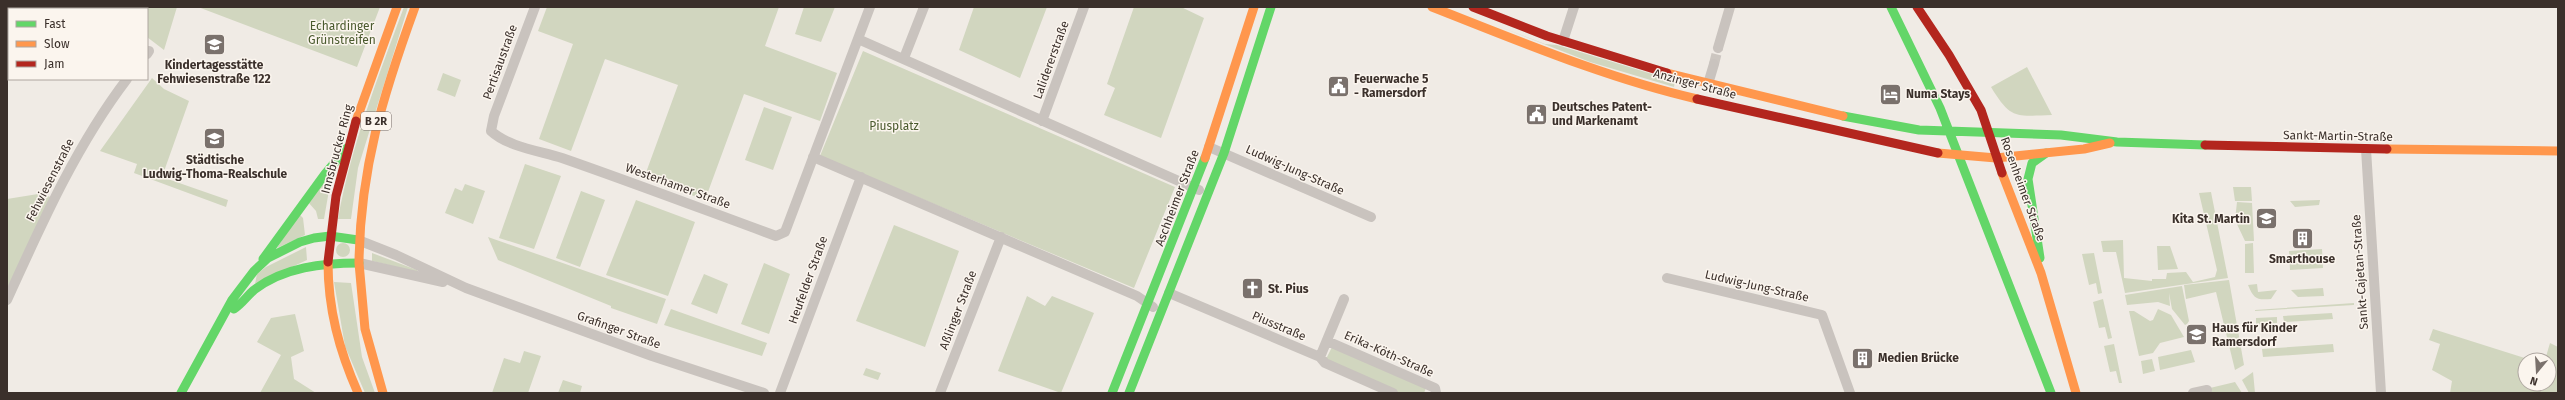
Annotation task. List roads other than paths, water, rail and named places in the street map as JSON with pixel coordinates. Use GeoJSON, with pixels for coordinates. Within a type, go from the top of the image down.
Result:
{"type":"FeatureCollection","features":[{"type":"Feature","properties":{"kind":"main road","name":"Innsbrucker Ring"},"geometry":{"type":"LineString","coordinates":[[358,393],[342,357],[334,330],[328,300],[330,236],[338,183],[347,148],[397,7]]}},
{"type":"Feature","properties":{"kind":"main road","name":"B 2R"},"geometry":{"type":"LineString","coordinates":[[383,393],[373,365],[362,314],[358,240],[360,198],[373,132],[415,7]]}},
{"type":"Feature","properties":{"kind":"main road","name":"Aschheimer Straße"},"geometry":{"type":"LineString","coordinates":[[1112,393],[1194,188],[1209,147],[1254,7]]}},
{"type":"Feature","properties":{"kind":"main road"},"geometry":{"type":"LineString","coordinates":[[1129,393],[1224,153],[1271,7]]}},
{"type":"Feature","properties":{"kind":"main road","name":"Anzinger Straße"},"geometry":{"type":"LineString","coordinates":[[1432,7],[1548,53],[1680,94],[1930,152],[1959,156]]}},
{"type":"Feature","properties":{"kind":"main road","name":"Anzinger Straße"},"geometry":{"type":"LineString","coordinates":[[1473,7],[1563,41],[1643,67],[1708,84],[1892,126],[1949,130]]}},
{"type":"Feature","properties":{"kind":"main road"},"geometry":{"type":"LineString","coordinates":[[1891,7],[1949,130],[2051,393]]}},
{"type":"Feature","properties":{"kind":"main road","name":"Rosenheimer Straße"},"geometry":{"type":"LineString","coordinates":[[1917,7],[1977,104],[1996,158],[2041,274],[2076,393]]}},
{"type":"Feature","properties":{"kind":"main road","name":"Sankt-Martin-Straße"},"geometry":{"type":"LineString","coordinates":[[1949,130],[2080,134],[2117,142]]}},
{"type":"Feature","properties":{"kind":"main road","name":"Sankt-Martin-Straße"},"geometry":{"type":"LineString","coordinates":[[1959,156],[1996,158],[2046,153],[2117,142],[2366,149],[2558,151]]}},
{"type":"Feature","properties":{"kind":"main road"},"geometry":{"type":"LineString","coordinates":[[181,393],[232,300],[325,174],[347,148]]}},
{"type":"Feature","properties":{"kind":"main road"},"geometry":{"type":"LineString","coordinates":[[2041,274],[2038,238],[2028,180],[2029,167],[2033,162],[2046,153]]}},
{"type":"Feature","properties":{"kind":"main road","name":"Grafinger Straße"},"geometry":{"type":"LineString","coordinates":[[254,271],[283,249],[300,242],[330,236],[358,240]]}},
{"type":"Feature","properties":{"kind":"main road","name":"Grafinger Straße"},"geometry":{"type":"LineString","coordinates":[[226,313],[238,306],[253,291],[273,279],[302,266],[328,262],[359,263]]}},
{"type":"Feature","properties":{"kind":"street","name":"Pertisaustraße"},"geometry":{"type":"LineString","coordinates":[[490,126],[535,7]]}},
{"type":"Feature","properties":{"kind":"street"},"geometry":{"type":"LineString","coordinates":[[870,7],[813,157],[1137,296],[1162,312]]}},
{"type":"Feature","properties":{"kind":"street"},"geometry":{"type":"LineString","coordinates":[[904,58],[924,7]]}},
{"type":"Feature","properties":{"kind":"street","name":"Lalidererstraße"},"geometry":{"type":"LineString","coordinates":[[1042,121],[1084,7]]}},
{"type":"Feature","properties":{"kind":"street"},"geometry":{"type":"LineString","coordinates":[[1563,41],[1574,7]]}},
{"type":"Feature","properties":{"kind":"street"},"geometry":{"type":"LineString","coordinates":[[1718,48],[1730,7]]}},
{"type":"Feature","properties":{"kind":"street"},"geometry":{"type":"LineString","coordinates":[[858,39],[1208,193]]}},
{"type":"Feature","properties":{"kind":"street"},"geometry":{"type":"LineString","coordinates":[[1708,84],[1714,64]]}},
{"type":"Feature","properties":{"kind":"street","name":"Fehwiesenstraße"},"geometry":{"type":"LineString","coordinates":[[7,300],[78,153],[101,114],[127,80]]}},
{"type":"Feature","properties":{"kind":"street","name":"Westerhamer Straße"},"geometry":{"type":"LineString","coordinates":[[490,126],[491,131],[497,137],[561,158],[776,236],[785,232],[813,157]]}},
{"type":"Feature","properties":{"kind":"street","name":"Ludwig-Jung-Straße"},"geometry":{"type":"LineString","coordinates":[[1209,147],[1371,217]]}},
{"type":"Feature","properties":{"kind":"street","name":"Sankt-Cajetan-Straße"},"geometry":{"type":"LineString","coordinates":[[2366,149],[2381,393]]}},
{"type":"Feature","properties":{"kind":"street","name":"Heufelder Straße"},"geometry":{"type":"LineString","coordinates":[[780,393],[861,177]]}},
{"type":"Feature","properties":{"kind":"street","name":"Aßlinger Straße"},"geometry":{"type":"LineString","coordinates":[[940,393],[1001,237]]}},
{"type":"Feature","properties":{"kind":"street","name":"Grafinger Straße"},"geometry":{"type":"LineString","coordinates":[[358,240],[396,255],[466,288],[652,356],[764,393]]}},
{"type":"Feature","properties":{"kind":"street","name":"Grafinger Straße"},"geometry":{"type":"LineString","coordinates":[[359,263],[466,288]]}},
{"type":"Feature","properties":{"kind":"street","name":"Ludwig-Jung-Straße"},"geometry":{"type":"LineString","coordinates":[[1667,278],[1822,314],[1850,393]]}},
{"type":"Feature","properties":{"kind":"street","name":"Piusstraße"},"geometry":{"type":"LineString","coordinates":[[1169,294],[1320,358]]}},
{"type":"Feature","properties":{"kind":"street"},"geometry":{"type":"LineString","coordinates":[[1344,300],[1320,358],[1325,363],[1393,393]]}},
{"type":"Feature","properties":{"kind":"street","name":"Erika-Köth-Straße"},"geometry":{"type":"LineString","coordinates":[[1327,341],[1435,388],[1436,393]]}},
{"type":"Feature","properties":{"kind":"street"},"geometry":{"type":"LineString","coordinates":[[2193,393],[2207,390]]}},
{"type":"Feature","properties":{"kind":"tunnel"},"geometry":{"type":"LineString","coordinates":[[1714,64],[1718,48]]}},
{"type":"Feature","properties":{"kind":"place","name":"Kindertagesstätte Fehwiesenstraße 122"},"geometry":{"type":"Point","coordinates":[214,44]}},
{"type":"Feature","properties":{"kind":"place","name":"Feuerwache 5 - Ramersdorf"},"geometry":{"type":"Point","coordinates":[1339,86]}},
{"type":"Feature","properties":{"kind":"place","name":"Numa Stays"},"geometry":{"type":"Point","coordinates":[1890,94]}},
{"type":"Feature","properties":{"kind":"place","name":"Deutsches Patent- und Markenamt"},"geometry":{"type":"Point","coordinates":[1537,114]}},
{"type":"Feature","properties":{"kind":"place","name":"Städtische Ludwig-Thoma-Realschule"},"geometry":{"type":"Point","coordinates":[215,139]}},
{"type":"Feature","properties":{"kind":"place","name":"Kita St. Martin"},"geometry":{"type":"Point","coordinates":[2266,219]}},
{"type":"Feature","properties":{"kind":"place","name":"Smarthouse"},"geometry":{"type":"Point","coordinates":[2302,238]}},
{"type":"Feature","properties":{"kind":"place","name":"St. Pius"},"geometry":{"type":"Point","coordinates":[1253,289]}},
{"type":"Feature","properties":{"kind":"place","name":"Haus für Kinder Ramersdorf"},"geometry":{"type":"Point","coordinates":[2197,335]}},
{"type":"Feature","properties":{"kind":"place","name":"Medien Brücke"},"geometry":{"type":"Point","coordinates":[1863,358]}},
{"type":"Feature","properties":{"kind":"park label","name":"Echardinger Grünstreifen"},"geometry":{"type":"Point","coordinates":[342,33]}},
{"type":"Feature","properties":{"kind":"park label","name":"Piusplatz"},"geometry":{"type":"Point","coordinates":[894,126]}}]}
